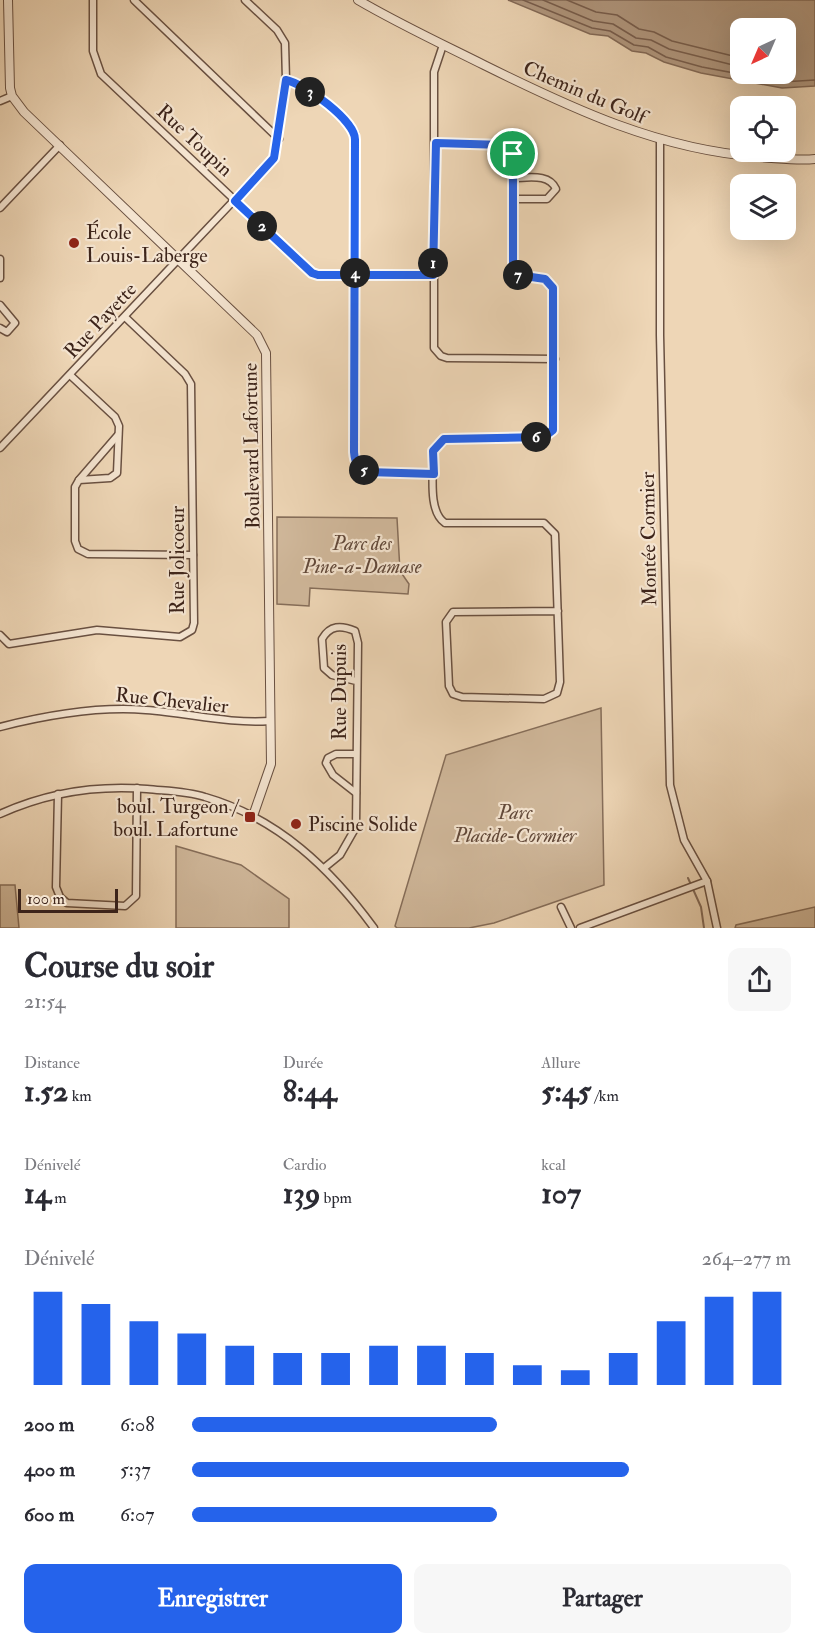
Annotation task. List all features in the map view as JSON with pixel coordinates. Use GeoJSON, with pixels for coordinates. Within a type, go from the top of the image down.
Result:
{"type":"FeatureCollection","features":[{"type":"Feature","properties":{"kind":"street"},"geometry":{"type":"LineString","coordinates":[[0,101],[12,96],[8,0]]}},
{"type":"Feature","properties":{"kind":"street","name":"Rue Toupin"},"geometry":{"type":"LineString","coordinates":[[93,0],[93,51],[101,74],[312,273],[325,276],[433,275]]}},
{"type":"Feature","properties":{"kind":"street"},"geometry":{"type":"LineString","coordinates":[[134,0],[279,139]]}},
{"type":"Feature","properties":{"kind":"street","name":"Rue Payette"},"geometry":{"type":"LineString","coordinates":[[0,447],[274,158],[279,139],[286,80],[282,36],[245,0]]}},
{"type":"Feature","properties":{"kind":"street","name":"Chemin du Golf"},"geometry":{"type":"LineString","coordinates":[[358,0],[443,45],[579,111],[660,140],[747,156],[815,159]]}},
{"type":"Feature","properties":{"kind":"street"},"geometry":{"type":"LineString","coordinates":[[443,45],[434,72],[436,143],[434,348],[441,356],[555,359]]}},
{"type":"Feature","properties":{"kind":"street"},"geometry":{"type":"LineString","coordinates":[[286,80],[299,83],[350,124],[356,133],[355,462],[367,472],[434,474]]}},
{"type":"Feature","properties":{"kind":"street","name":"Boulevard Lafortune"},"geometry":{"type":"LineString","coordinates":[[12,96],[24,112],[257,335],[268,360],[271,764],[253,816]]}},
{"type":"Feature","properties":{"kind":"street","name":"Montée Cormier"},"geometry":{"type":"LineString","coordinates":[[660,140],[660,335],[670,785],[684,840],[707,881],[717,928]]}},
{"type":"Feature","properties":{"kind":"street"},"geometry":{"type":"LineString","coordinates":[[436,143],[504,145],[513,154],[513,266],[518,275],[545,279],[553,288],[554,424],[549,434],[544,437],[444,439],[433,451],[435,509],[445,523],[544,523],[549,525],[555,534],[558,611],[560,682],[557,693],[544,699],[462,697],[453,694],[449,686],[446,622],[453,612],[558,611]]}},
{"type":"Feature","properties":{"kind":"street"},"geometry":{"type":"LineString","coordinates":[[0,208],[60,145]]}},
{"type":"Feature","properties":{"kind":"street"},"geometry":{"type":"LineString","coordinates":[[513,177],[546,178],[553,182],[556,189],[547,199],[513,199]]}},
{"type":"Feature","properties":{"kind":"street"},"geometry":{"type":"LineString","coordinates":[[0,259],[0,278]]}},
{"type":"Feature","properties":{"kind":"street"},"geometry":{"type":"LineString","coordinates":[[0,305],[15,323],[7,332],[0,328]]}},
{"type":"Feature","properties":{"kind":"street","name":"Rue Jolicoeur"},"geometry":{"type":"LineString","coordinates":[[0,635],[9,644],[97,630],[180,637],[188,634],[194,623],[192,384],[185,374],[125,317]]}},
{"type":"Feature","properties":{"kind":"street"},"geometry":{"type":"LineString","coordinates":[[70,375],[115,417],[119,426],[117,470],[113,477],[79,480]]}},
{"type":"Feature","properties":{"kind":"street"},"geometry":{"type":"LineString","coordinates":[[118,435],[79,480],[75,488],[75,541],[82,552],[88,554],[193,555]]}},
{"type":"Feature","properties":{"kind":"street","name":"Rue Dupuis"},"geometry":{"type":"LineString","coordinates":[[324,868],[340,855],[349,843],[356,827],[356,681],[356,631],[338,626],[330,628],[322,639],[324,668],[327,673],[356,681]]}},
{"type":"Feature","properties":{"kind":"street","name":"Rue Chevalier"},"geometry":{"type":"LineString","coordinates":[[0,727],[37,718],[115,708],[147,710],[224,722],[270,721]]}},
{"type":"Feature","properties":{"kind":"street","name":"Rue Dupuis"},"geometry":{"type":"LineString","coordinates":[[356,754],[336,754],[328,758],[326,763],[333,775],[356,793]]}},
{"type":"Feature","properties":{"kind":"street"},"geometry":{"type":"LineString","coordinates":[[58,794],[56,887],[60,897],[67,903],[125,906],[136,896],[137,788]]}},
{"type":"Feature","properties":{"kind":"street"},"geometry":{"type":"LineString","coordinates":[[0,814],[58,794],[83,790],[137,788],[203,796],[253,816],[308,852],[348,891],[374,928]]}},
{"type":"Feature","properties":{"kind":"street"},"geometry":{"type":"LineString","coordinates":[[580,928],[707,881]]}},
{"type":"Feature","properties":{"kind":"street"},"geometry":{"type":"LineString","coordinates":[[561,908],[571,928]]}},
{"type":"Feature","properties":{"kind":"green space","name":"Parc des Pine-a-Damase"},"geometry":{"type":"Polygon","coordinates":[[[277,517],[397,518],[400,571],[409,584],[408,594],[310,588],[309,606],[277,604],[277,517]]]}},
{"type":"Feature","properties":{"kind":"green space","name":"Parc Placide-Cormier"},"geometry":{"type":"Polygon","coordinates":[[[601,708],[604,885],[494,923],[469,928],[397,928],[395,926],[446,755],[601,708]]]}},
{"type":"Feature","properties":{"kind":"green space"},"geometry":{"type":"Polygon","coordinates":[[[176,846],[241,865],[289,899],[289,928],[176,928],[176,846]]]}},
{"type":"Feature","properties":{"kind":"green space"},"geometry":{"type":"Polygon","coordinates":[[[0,885],[15,885],[19,928],[0,928],[0,885]]]}},
{"type":"Feature","properties":{"kind":"green space"},"geometry":{"type":"Polygon","coordinates":[[[815,907],[815,928],[735,928],[736,925],[815,907]]]}},
{"type":"Feature","properties":{"kind":"water"},"geometry":{"type":"Polygon","coordinates":[[[508,0],[815,0],[815,86],[782,88],[760,84],[796,84],[796,18],[730,18],[730,78],[701,73],[664,62],[646,53],[632,51],[608,36],[590,34],[508,0]]]}},
{"type":"Feature","properties":{"kind":"waterway"},"geometry":{"type":"LineString","coordinates":[[688,878],[701,907],[704,928]]}},
{"type":"Feature","properties":{"kind":"place","name":"École Louis-Laberge"},"geometry":{"type":"Point","coordinates":[74,243]}},
{"type":"Feature","properties":{"kind":"place","name":"boul. Turgeon / boul. Lafortune"},"geometry":{"type":"Point","coordinates":[250,817]}},
{"type":"Feature","properties":{"kind":"place","name":"Piscine Solide"},"geometry":{"type":"Point","coordinates":[296,824]}},
{"type":"Feature","properties":{"kind":"route"},"geometry":{"type":"LineString","coordinates":[[513,154],[504,145],[436,143],[433,275],[355,276],[318,275],[312,273],[235,201],[270,164],[277,151],[286,80],[299,83],[350,124],[356,133],[355,140],[355,276],[354,452],[355,462],[367,472],[434,474],[433,451],[438,442],[444,439],[544,437],[553,430],[555,359],[553,288],[545,279],[525,278],[518,275],[513,266],[513,154]]}}]}
